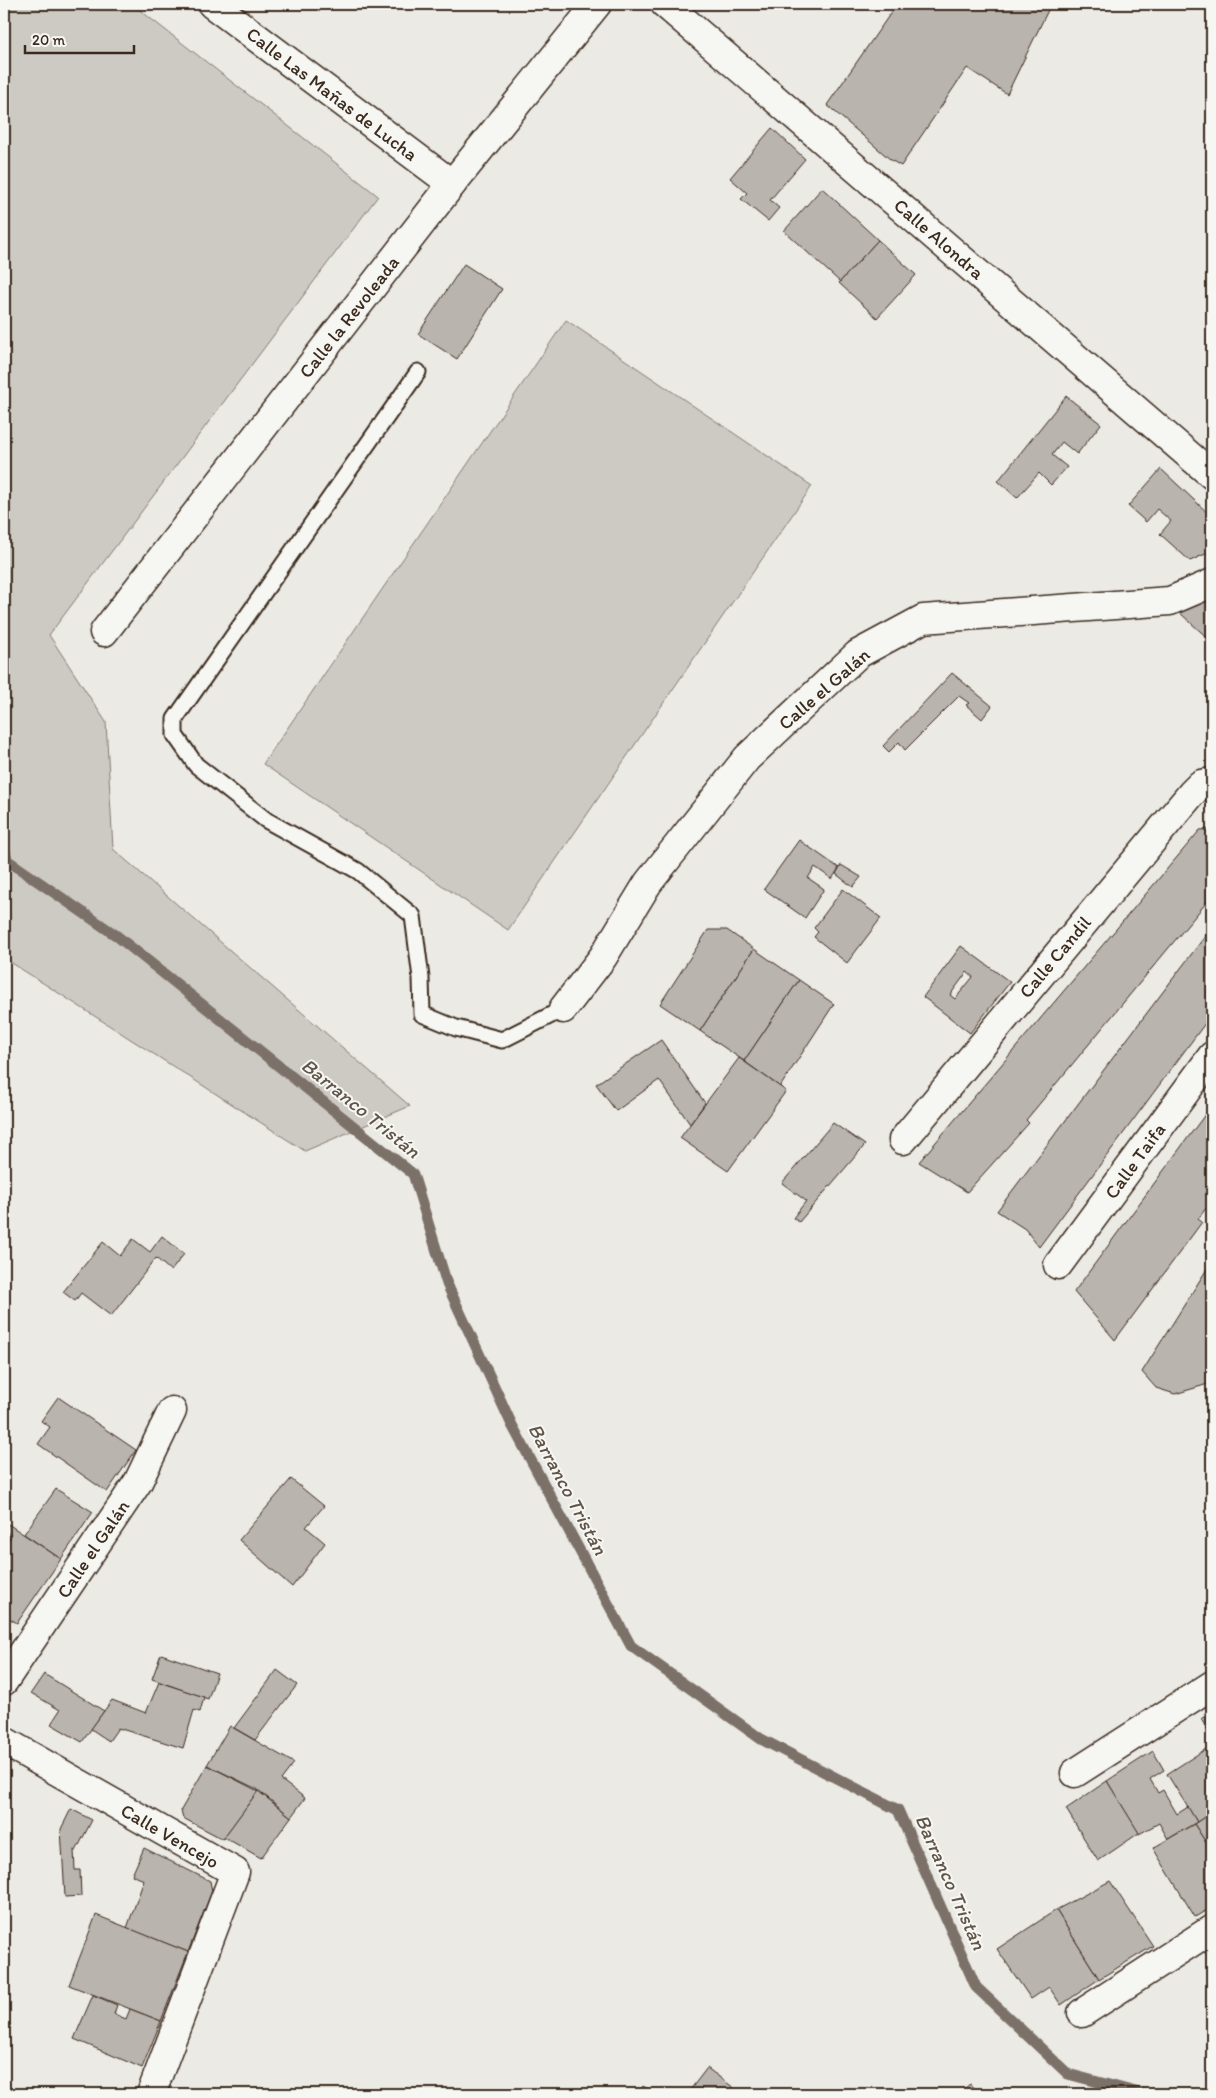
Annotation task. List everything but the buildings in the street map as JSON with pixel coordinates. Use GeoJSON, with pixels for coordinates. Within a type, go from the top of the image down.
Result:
{"type":"FeatureCollection","features":[{"type":"Feature","properties":{"kind":"street","name":"Calle Las Mañas de Lucha"},"geometry":{"type":"LineString","coordinates":[[212,4],[452,184]]}},
{"type":"Feature","properties":{"kind":"street","name":"Calle la Revoleada"},"geometry":{"type":"LineString","coordinates":[[104,632],[452,184],[597,4]]}},
{"type":"Feature","properties":{"kind":"street","name":"Calle Alondra"},"geometry":{"type":"LineString","coordinates":[[666,4],[1212,475]]}},
{"type":"Feature","properties":{"kind":"street","name":"Calle el Galán"},"geometry":{"type":"LineString","coordinates":[[564,1009],[603,957],[648,883],[747,758],[858,654],[923,620],[1170,601],[1212,583]]}},
{"type":"Feature","properties":{"kind":"street","name":"Calle Candil"},"geometry":{"type":"LineString","coordinates":[[903,1140],[1192,793],[1201,784],[1212,782]]}},
{"type":"Feature","properties":{"kind":"street","name":"Calle Taifa"},"geometry":{"type":"LineString","coordinates":[[1058,1265],[1212,1056]]}},
{"type":"Feature","properties":{"kind":"street","name":"Calle el Galán"},"geometry":{"type":"LineString","coordinates":[[4,1681],[138,1482],[172,1411]]}},
{"type":"Feature","properties":{"kind":"street"},"geometry":{"type":"LineString","coordinates":[[1075,1773],[1212,1685]]}},
{"type":"Feature","properties":{"kind":"street","name":"Calle Vencejo"},"geometry":{"type":"LineString","coordinates":[[4,1741],[235,1872],[151,2094]]}},
{"type":"Feature","properties":{"kind":"street"},"geometry":{"type":"LineString","coordinates":[[1082,2013],[1212,1929]]}},
{"type":"Feature","properties":{"kind":"lane"},"geometry":{"type":"LineString","coordinates":[[418,372],[174,719],[174,735],[196,765],[266,820],[358,871],[413,916],[422,1014],[456,1028],[502,1040],[564,1009]]}},
{"type":"Feature","properties":{"kind":"shaded area"},"geometry":{"type":"Polygon","coordinates":[[[4,4],[132,4],[378,196],[49,635],[106,722],[113,849],[410,1106],[305,1151],[4,958],[4,4]]]}},
{"type":"Feature","properties":{"kind":"shaded area"},"geometry":{"type":"Polygon","coordinates":[[[566,320],[812,486],[508,930],[263,764],[566,320]]]}},
{"type":"Feature","properties":{"kind":"waterway","name":"Barranco Tristán"},"geometry":{"type":"LineString","coordinates":[[4,846],[7,860],[117,936],[413,1174],[447,1284],[512,1425],[631,1646],[761,1739],[898,1810],[976,1987],[1068,2074],[1143,2094]]}}]}
